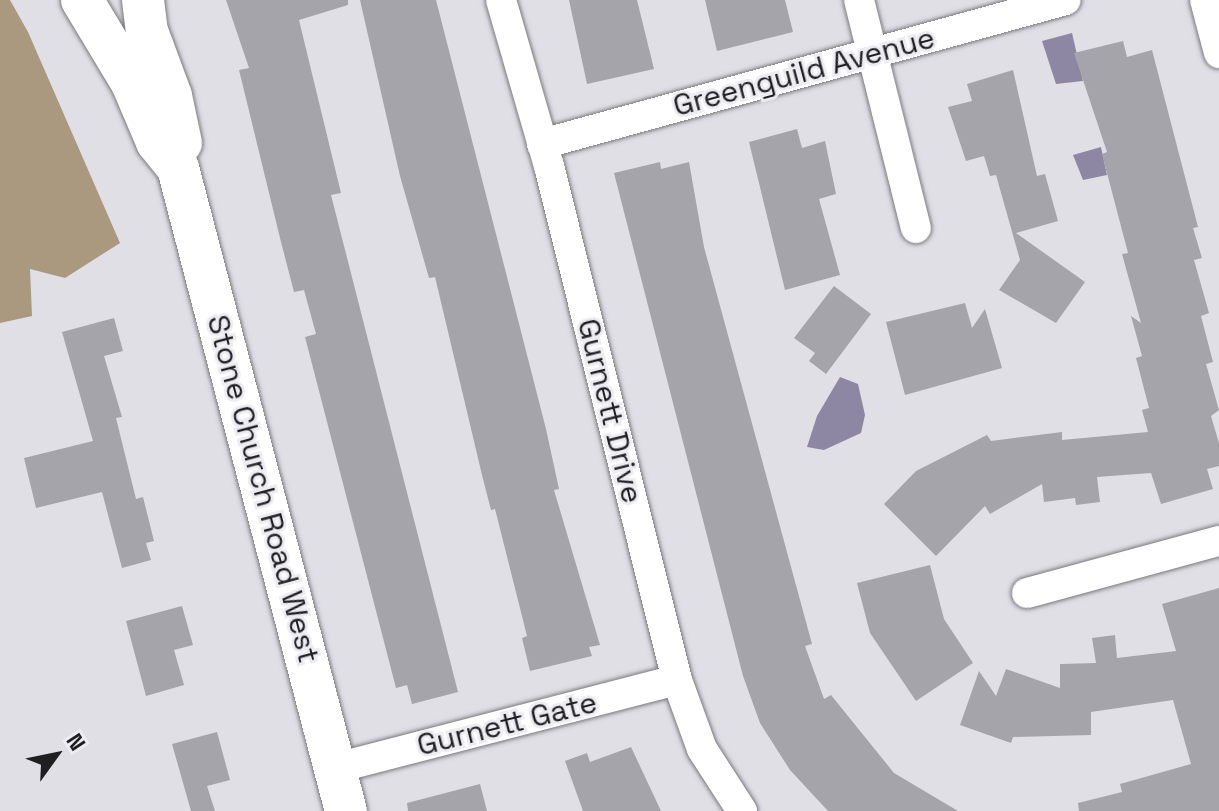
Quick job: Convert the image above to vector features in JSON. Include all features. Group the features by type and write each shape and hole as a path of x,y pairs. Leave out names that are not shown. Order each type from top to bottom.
{"main road":[{"path":"82,0 132,83 157,142 178,168"},
{"path":"143,0 147,31 182,135 178,168"},
{"name":"Stone Church Road West","path":"178,168 346,811"}],"street":[{"name":"Gurnett Drive","path":"501,0 542,144 677,680 702,749 742,811"},
{"path":"859,0 916,228"},
{"name":"Greenguild Avenue","path":"542,144 1066,0"},
{"path":"1205,0 1219,53"},
{"path":"1027,593 1219,541"},
{"name":"Gurnett Gate","path":"336,768 677,680"}],"shaded area":[{"path":"0,0 10,0 28,32 120,243 65,278 30,269 32,316 0,323"},
{"path":"1072,33 1083,81 1056,84 1042,41"},
{"path":"1101,147 1107,175 1083,180 1073,155"},
{"path":"840,377 858,384 865,415 861,433 824,450 807,447 817,416"}],"building":[{"path":"226,0 348,0 348,5 299,20 341,193 331,195 458,692 412,704 407,685 396,688 305,337 316,334 304,290 294,292 239,70 249,68"},
{"path":"360,0 436,0 546,429 559,489 554,490 600,645 589,647 592,656 530,671 522,638 527,636 495,509 491,510 435,277 429,278 400,176"},
{"path":"569,0 637,0 654,69 587,84"},
{"path":"705,0 785,0 793,32 717,51"},
{"path":"1123,41 1127,57 1152,50 1198,227 1193,228 1202,258 1194,260 1209,313 1201,316 1213,362 1206,364 1219,410 1211,416 1219,443 1219,466 1207,469 1213,489 1161,504 1151,473 1097,477 1100,502 1076,505 1075,498 1044,502 1042,484 990,514 985,506 936,556 884,504 916,471 987,435 991,441 1062,432 1062,440 1148,432 1142,410 1149,408 1136,358 1142,356 1131,316 1141,323 1122,254 1128,253 1102,154 1107,152 1074,53"},
{"path":"1013,70 1037,176 1045,174 1058,221 1016,233 1085,282 1056,323 999,290 1020,260 996,175 990,176 984,156 966,161 948,107 972,101 967,84"},
{"path":"797,129 802,148 825,141 836,194 819,199 840,275 785,290 749,142"},
{"path":"660,162 661,169 689,162 704,247 812,644 805,646 824,699 831,695 894,773 958,811 828,811 790,770 760,723 743,676 614,173"},
{"path":"834,286 871,314 826,374 809,361 815,353 794,338"},
{"path":"965,303 972,328 985,309 1002,368 905,395 886,322"},
{"path":"114,318 123,351 104,356 122,417 116,418 136,499 143,497 154,541 146,543 151,560 122,568 102,492 36,508 24,458 93,441 62,332"},
{"path":"930,565 944,619 973,663 916,701 870,633 857,583"},
{"path":"1219,588 1219,811 1079,811 1078,803 1122,792 1120,784 1191,764 1173,700 1091,712 1091,735 1013,737 1011,743 960,725 979,671 996,696 1006,669 1060,688 1060,664 1096,663 1092,638 1115,635 1117,658 1176,651 1162,604"},
{"path":"182,606 193,645 174,650 184,685 146,696 126,621"},
{"path":"217,732 230,780 207,786 215,811 191,811 172,744"},
{"path":"631,747 661,811 583,811 565,761 587,753 590,762"},
{"path":"480,784 487,811 408,811 407,803"}]}
